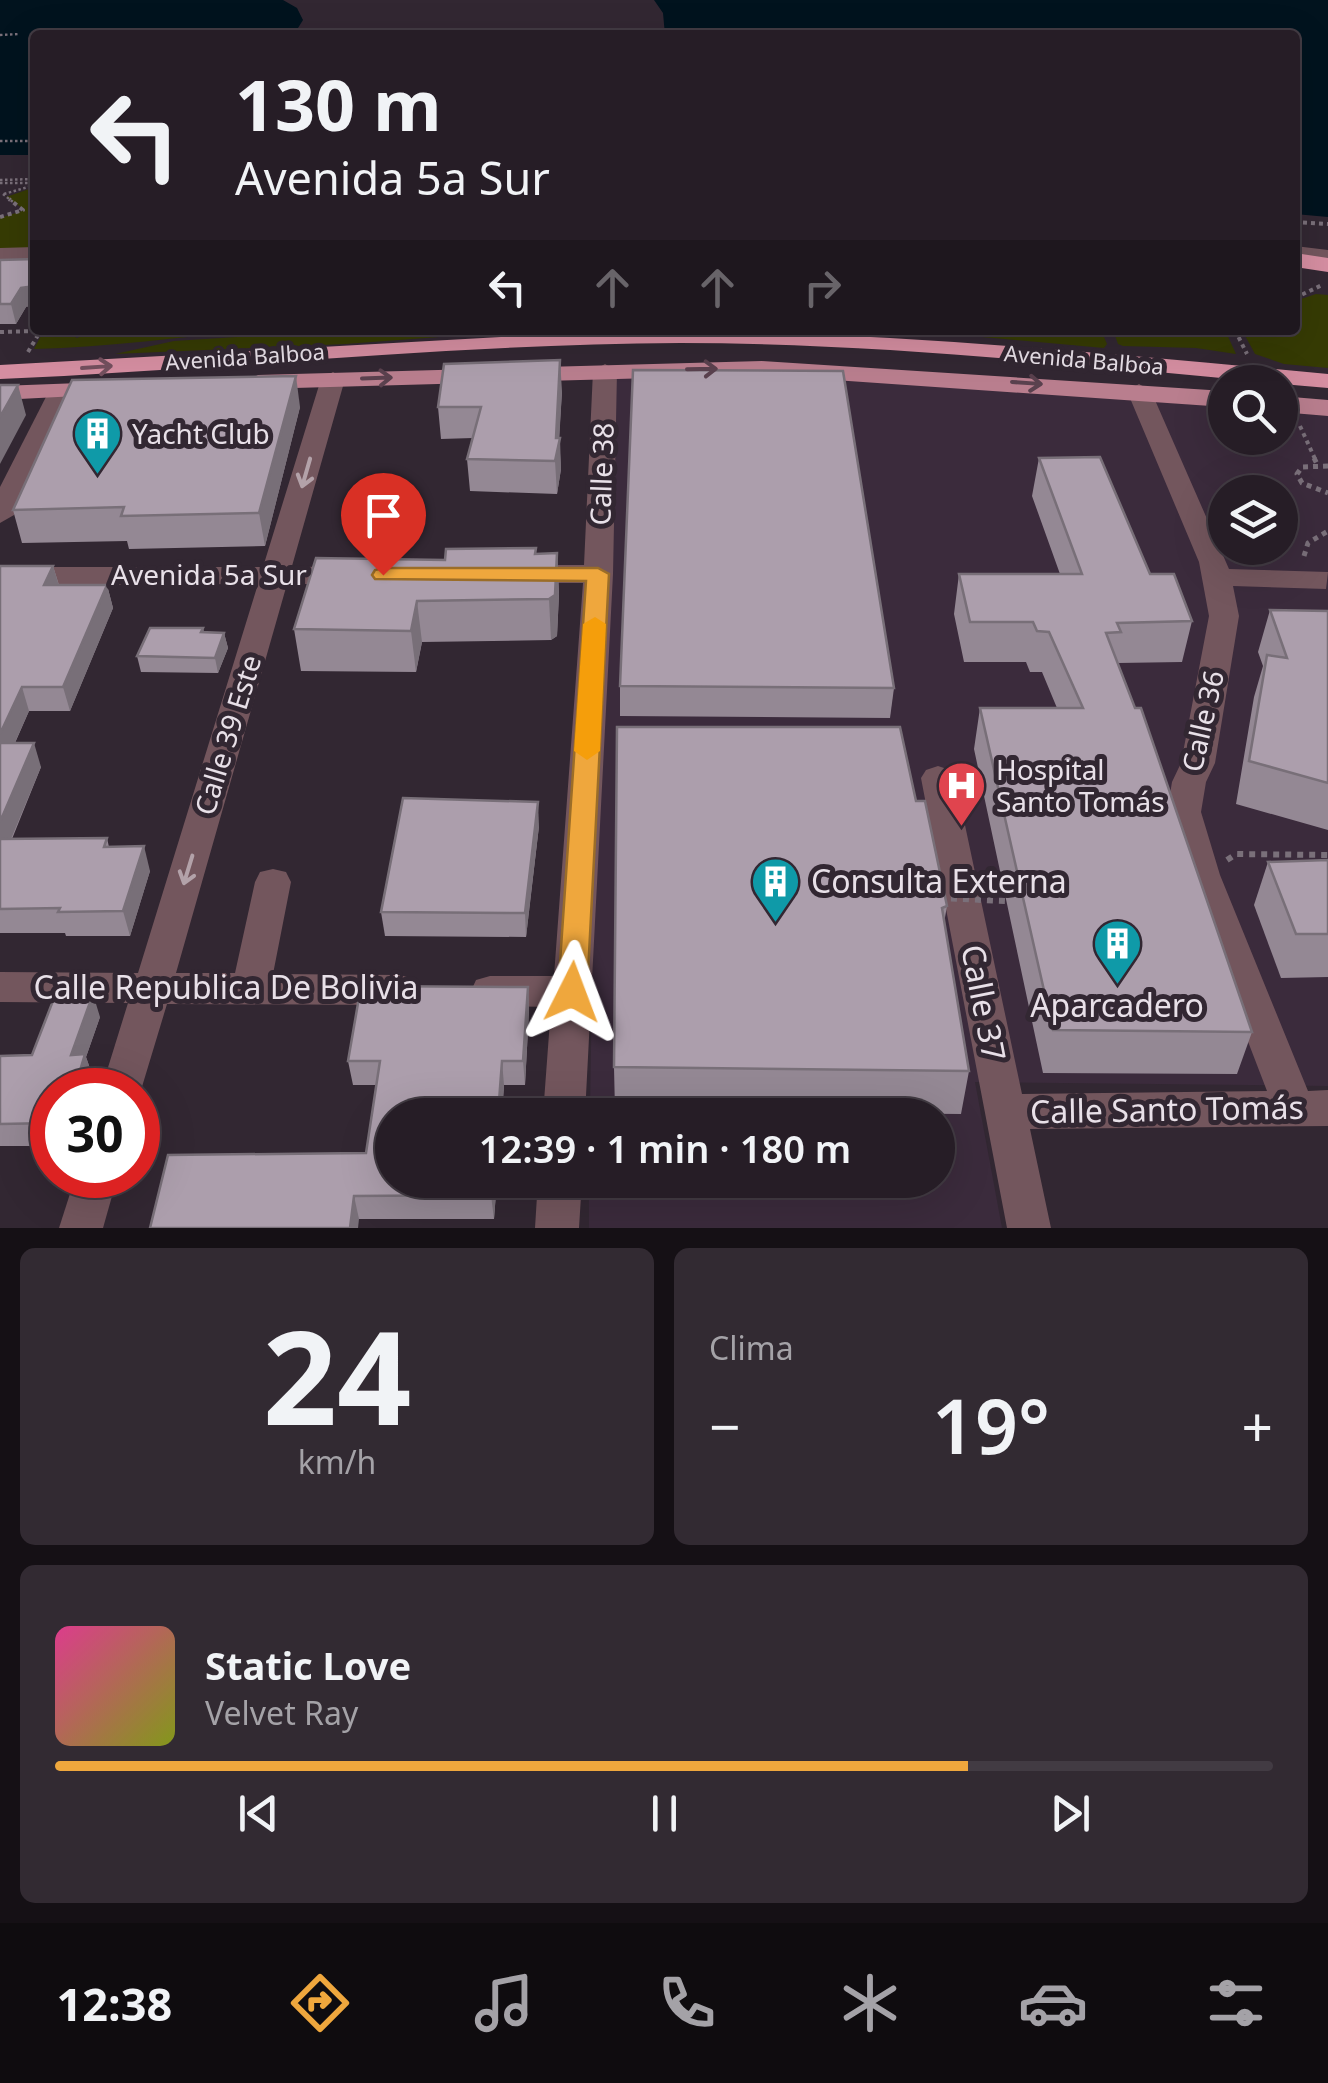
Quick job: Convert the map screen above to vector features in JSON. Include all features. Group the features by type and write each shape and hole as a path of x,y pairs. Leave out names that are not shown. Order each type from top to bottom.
{"highway":[{"path":"0,263 30,262"},
{"path":"1300,262 1325,275"},
{"path":"683,336 689,335"},
{"path":"884,335 928,346"},
{"name":"Avenida Balboa","path":"0,372 547,338 683,336 928,346 1328,382"}],"main road":[{"name":"Avenida Balboa","path":"0,393 333,379 832,370 1208,397"},
{"path":"1298,406 1328,408"}],"street":[{"path":"1300,253 1328,257"},
{"path":"0,255 30,254"},
{"name":"Calle 38","path":"565,1098 598,574 606,372"},
{"name":"Calle 39 Este","path":"129,1068 333,379"},
{"path":"0,516 61,391"},
{"name":"Calle 36","path":"1139,391 1213,562 1224,626 1198,763 1189,782 1184,812 1202,875 1311,1108"},
{"path":"484,574 598,574"},
{"path":"1215,577 1327,574"},
{"name":"Avenida 5a Sur","path":"0,576 389,575"},
{"name":"Calle 37","path":"938,778 1030,1228"},
{"path":"251,987 273,882"},
{"name":"Calle Republica De Bolivia","path":"0,987 572,992"},
{"name":"Calle Santo Tomás","path":"1005,1112 1311,1108"},
{"path":"81,1228 90,1198"},
{"path":"557,1228 559,1198"}],"path":[{"path":"0,42 3,34 20,34"},
{"path":"0,141 30,141"},
{"path":"0,181 30,182"},
{"path":"1,195 30,184"},
{"path":"0,217 23,210 1,195"},
{"path":"1300,223 1328,225"},
{"path":"1300,294 1325,275"},
{"path":"0,332 30,331"},
{"path":"26,354 38,335"},
{"path":"1237,335 1248,357"},
{"path":"1299,424 1317,464"},
{"path":"1328,466 1302,466 1296,474 1302,483 1328,493"},
{"path":"1202,875 1236,854 1328,855"},
{"path":"930,898 1006,901"}],"shaded area":[{"name":"Hospital Santo Tomás","path":"605,371 763,372 1208,406 1208,455 1298,455 1298,414 1328,416 1328,1086 975,1082 1002,1228 589,1228 589,1198 955,1198 955,1098 590,1098"}],"green space":[{"path":"30,189 30,252 0,252 0,218 25,210 6,197"},
{"path":"1328,295 1328,368 1284,364 1255,354 1245,335 1300,335 1300,299"},
{"path":"41,335 214,335 34,349"},
{"path":"267,335 465,335 115,354 174,341"},
{"path":"960,335 1103,335 1107,344 1104,348"},
{"path":"1115,335 1227,335 1236,354 1196,348 1118,344"}],"water":[{"path":"0,0 283,0 297,8 303,20 294,30 30,30 30,155 0,155"},
{"path":"654,0 1328,0 1328,217 1300,214 1300,30 665,30 663,13"}],"building":[{"path":"30,259 30,287 21,288 11,304 0,304 0,260"},
{"path":"560,360 556,438 560,438 555,461 467,459 481,407 438,407 444,364"},
{"path":"633,370 843,371 894,688 620,686"},
{"path":"296,376 259,513 121,516 124,507 13,510 72,380"},
{"path":"0,385 18,385 0,417"},
{"path":"1100,457 1150,574 1174,574 1192,621 1117,623 1121,632 1106,633 1135,708 1141,708 1252,1032 1053,1030 980,708 1083,708 1049,632 1037,631 1033,622 970,622 959,574 1082,574 1039,458"},
{"path":"536,548 535,554 557,553 555,595 549,599 417,601 411,631 294,629 316,558 445,560 446,549"},
{"path":"0,566 53,566 44,585 107,585 63,687 22,687 0,734"},
{"path":"1270,610 1328,611 1328,783 1249,761 1267,655 1287,658"},
{"path":"150,628 203,628 201,632 224,633 215,658 137,656"},
{"name":"Consulta Externa","path":"617,727 900,727 916,801 925,801 947,906 942,908 969,1071 614,1067"},
{"path":"0,743 34,743 0,822"},
{"path":"403,798 538,802 525,913 381,912"},
{"path":"107,838 104,847 144,846 123,911 0,909 0,839"},
{"path":"1328,860 1328,934 1296,934 1268,862"},
{"path":"361,986 528,987 523,1061 502,1061 499,1098 375,1098 375,1196 354,1196 350,1228 150,1228 168,1155 366,1153 380,1061 348,1061"},
{"path":"56,993 93,994 71,1055 85,1054 81,1068 30,1068 30,1123 0,1124 0,1056 32,1055"}],"slow traffic":[{"path":"587,751 595,624"}],"place":[{"name":"Yacht Club","path":"97,476"},
{"name":"Hospital Santo Tomás","path":"961,828"},
{"name":"Consulta Externa","path":"776,924"},
{"name":"Aparcadero","path":"1117,986"}],"route":[{"path":"383,575 598,574 572,992"}]}
